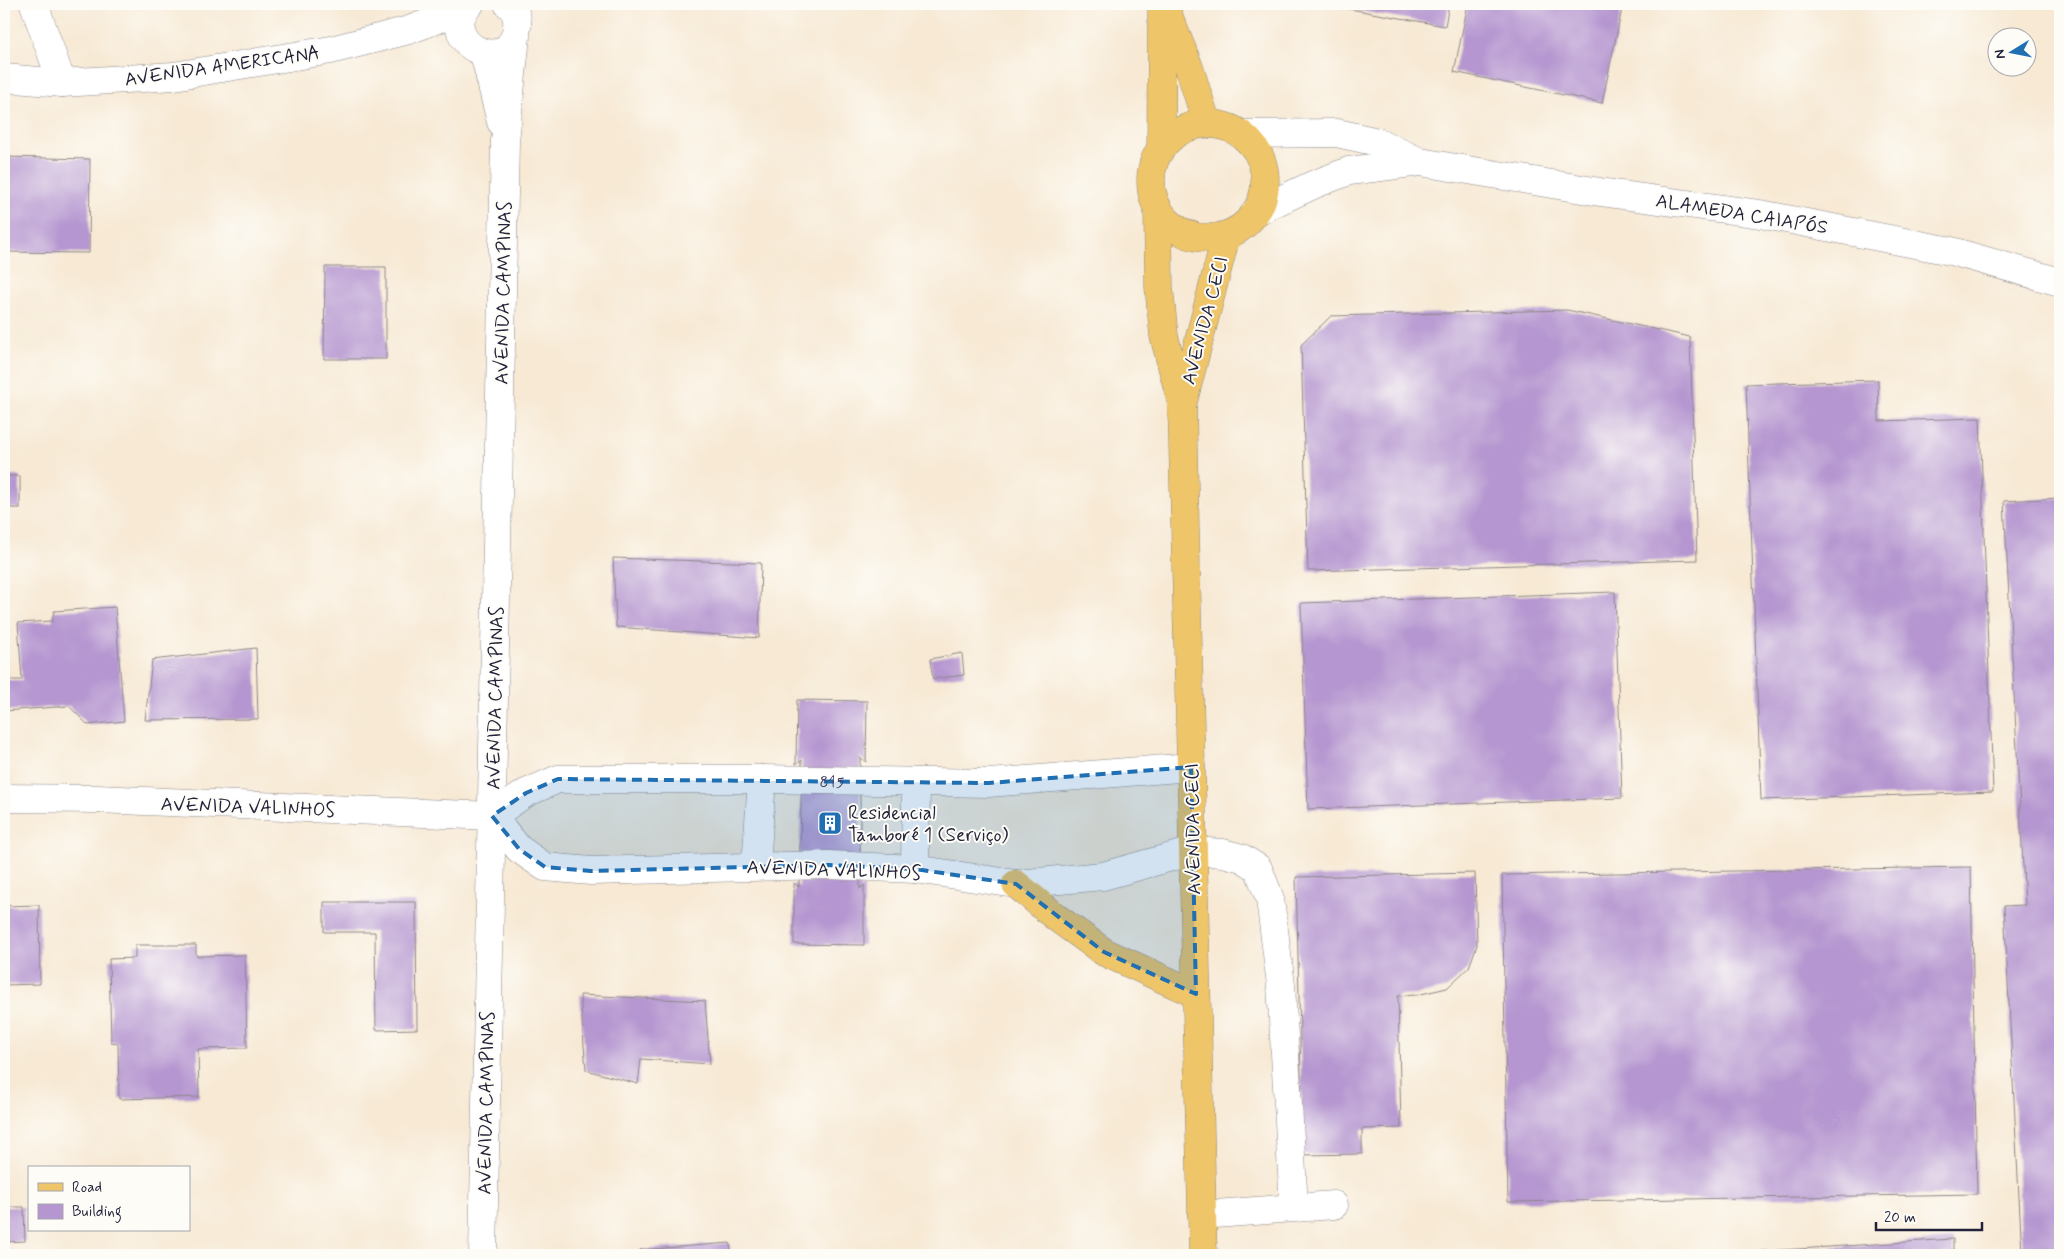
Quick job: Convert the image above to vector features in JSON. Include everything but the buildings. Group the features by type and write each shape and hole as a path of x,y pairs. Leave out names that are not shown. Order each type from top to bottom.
{"main road":[{"path":"1163,4 1189,67 1207,124"},
{"path":"1161,149 1163,4"},
{"path":"1207,124 1220,125 1240,134 1255,150 1264,170 1264,192 1256,212 1243,226 1226,236 1207,238 1188,235 1170,225 1158,210 1151,179 1154,163 1161,149 1173,136 1189,128 1207,124"},
{"name":"AVENIDA CECI","path":"1158,210 1159,287 1164,336 1182,404 1202,1255"},
{"name":"AVENIDA CECI","path":"1182,404 1226,236"},
{"path":"1016,884 1057,918 1104,952 1196,994"}],"street":[{"path":"34,4 62,83"},
{"name":"AVENIDA CAMPINAS","path":"483,1255 505,141 518,22 511,5"},
{"path":"467,7 460,23 463,37 471,47 484,54 497,53 508,47 516,36"},
{"name":"AVENIDA AMERICANA","path":"4,78 62,83 174,76 331,50 409,30 467,7"},
{"name":"AVENIDA AMERICANA","path":"409,30 463,37"},
{"name":"AVENIDA CAMPINAS","path":"484,54 505,141"},
{"name":"ALAMEDA CAIAPÓS","path":"1240,134 1337,133 1378,142 1420,162 1600,192 1760,214 1950,250 2060,282"},
{"name":"ALAMEDA CAIAPÓS","path":"1256,212 1315,184 1349,171 1420,162"},
{"path":"492,816 526,793 558,779 762,779 989,783 1191,767"},
{"path":"756,866 762,779"},
{"path":"916,782 916,870"},
{"name":"AVENIDA VALINHOS","path":"4,798 97,799 492,816 519,849 545,867 591,871 829,865 916,870 1016,884 1103,876 1193,851 1223,853 1242,858 1258,868 1270,900 1281,985 1294,1207"},
{"path":"1202,1215 1334,1205"}],"highlighted area":[{"path":"1191,767 1196,994 1104,952 1016,884 915,869 829,865 591,871 545,867 519,849 492,816 526,793 558,779 989,783"}],"place":[{"name":"Residencial Tamboré 1 (Serviço)","path":"830,823"}]}
